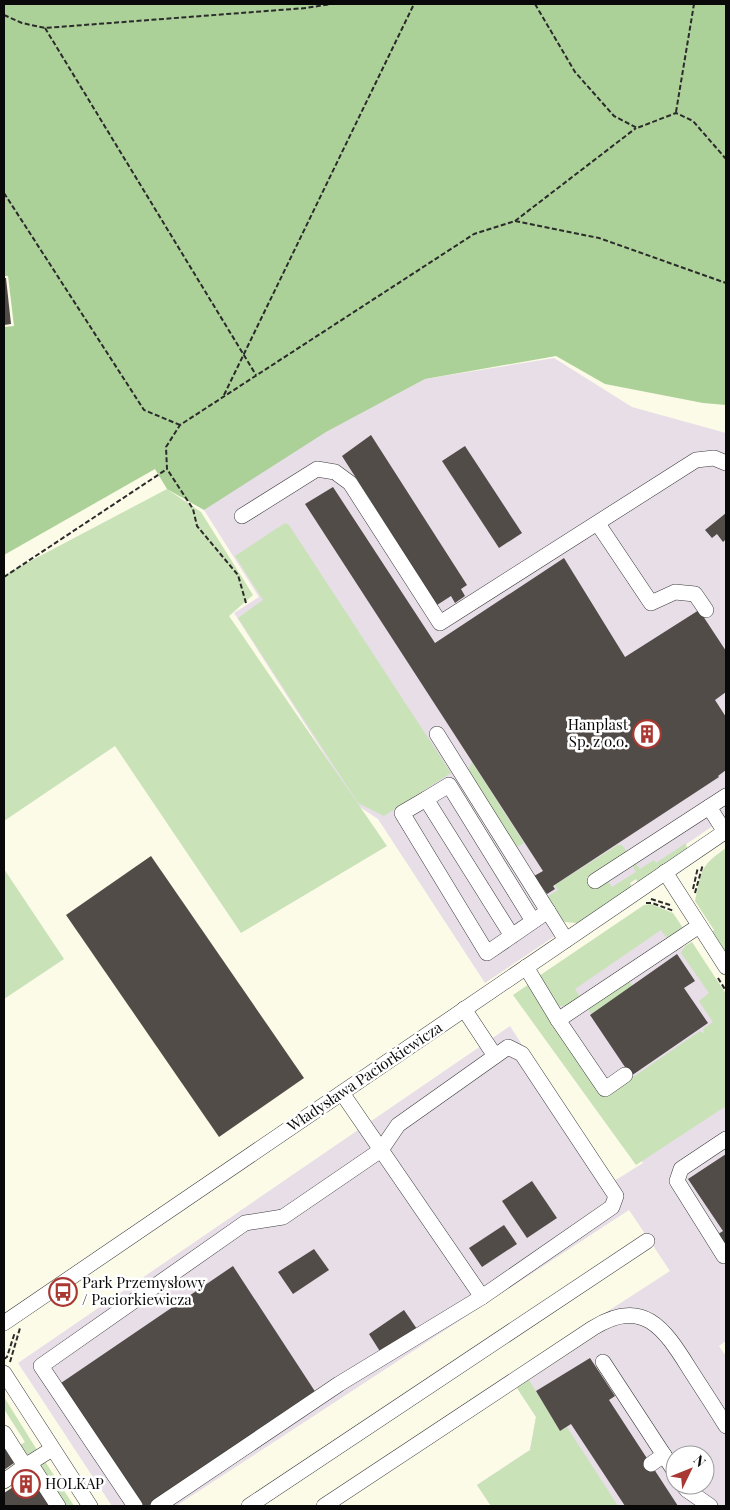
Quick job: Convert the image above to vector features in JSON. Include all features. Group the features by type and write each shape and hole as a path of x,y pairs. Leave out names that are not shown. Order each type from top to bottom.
{"street":[{"path":"242,516 317,469 335,472 350,482 440,623 696,460 714,458 726,463"},
{"path":"598,524 651,603 675,592 695,594 706,610"},
{"path":"437,734 566,940"},
{"path":"533,921 449,786 402,814 487,953 548,911"},
{"path":"595,881 726,796"},
{"path":"426,799 512,936"},
{"path":"709,807 726,831"},
{"name":"Władysława Paciorkiewicza","path":"4,1324 726,831"},
{"path":"665,872 688,898 700,926 726,966"},
{"path":"558,1020 700,926"},
{"path":"526,967 558,1020 605,1089 625,1075"},
{"path":"464,1009 495,1056"},
{"path":"135,1506 41,1366 245,1224 283,1218 382,1150 398,1125 508,1047 522,1054 616,1196 612,1207 482,1296 339,1384 158,1506"},
{"path":"342,1093 482,1296"},
{"path":"726,1139 681,1169 677,1181 724,1256 726,1254"},
{"path":"249,1506 647,1241"},
{"path":"324,1506 593,1328 620,1316 641,1317 654,1322 661,1328 676,1347 726,1426"},
{"path":"603,1362 664,1455 651,1464"},
{"path":"4,1374 90,1506"},
{"path":"4,1433 58,1506"},
{"path":"4,1480 52,1448"},
{"path":"694,1495 710,1506"}],"path":[{"path":"4,15 22,23 45,28 306,8 331,4"},
{"path":"222,397 414,4"},
{"path":"535,4 574,72 614,116 637,128"},
{"path":"676,112 694,4"},
{"path":"45,28 256,375"},
{"path":"246,604 238,575 197,526 194,509 167,469 166,447 180,425 474,234 515,221 637,128 676,112"},
{"path":"676,112 693,121 726,159"},
{"path":"4,193 144,410 180,425"},
{"path":"515,221 599,238 726,283"},
{"path":"4,577 167,469"},
{"path":"688,898 702,860"},
{"path":"688,898 700,869 705,862"}],"shaded area":[{"name":"Hanplast Sp. z o.o.","path":"554,358 632,407 726,433 726,817 572,922 558,915 555,936 485,983 378,819 357,805 234,613 259,597 204,510 252,471 425,379"},
{"path":"656,925 671,928 726,1012 726,1341 719,1346 726,1356 726,1506 491,1506 477,1485 530,1450 536,1417 517,1388 610,1327 602,1315 670,1271 629,1210 176,1506 112,1506 18,1363 510,1026 611,1183 643,1163 572,1057 532,1010"}],"green space":[{"path":"4,4 726,4 726,405 703,403 605,384 556,356 425,379 326,432 204,510 167,489 155,469 4,555 4,327 14,326 8,276 4,276"},
{"path":"167,489 201,512 253,595 229,616 387,846 241,933 115,746 4,821 4,575"},
{"path":"285,523 289,525 451,773 384,816 358,803 238,618 263,600 235,556"},
{"path":"472,762 524,843 515,848 472,779 469,769"},
{"path":"686,843 687,849 638,883 636,879 630,883 632,887 580,922 565,922 560,919 545,898 558,890 555,885 618,845 622,845 627,852 607,880 612,887 636,872 632,865 635,863 640,869 654,860 656,863"},
{"path":"726,848 726,955 711,932 714,930 695,901 703,870 711,860"},
{"path":"4,869 64,959 4,999"},
{"path":"651,904 673,913 683,928 667,938 661,930 575,989 580,997 566,1006 557,1006 539,976 644,905"},
{"path":"692,942 726,994 726,1106 636,1165 513,995 529,984 604,1097 700,1031 703,1033 703,1029 713,1022 699,1001 709,993 681,953 685,946"},
{"path":"629,981 633,986 591,1014 588,1009"},
{"path":"529,1380 560,1431 567,1427 618,1506 491,1506 477,1485 530,1450 536,1417 517,1388"},
{"path":"4,1397 37,1450 28,1460 17,1447 25,1442 4,1409"},
{"path":"44,1460 74,1506 64,1506 40,1466"}],"building":[{"path":"4,278 6,278 11,324 4,325"},
{"path":"371,435 467,585 461,589 465,596 455,603 451,596 437,605 342,456"},
{"path":"465,446 522,533 499,548 442,461"},
{"path":"333,487 435,643 564,558 625,657 699,610 726,651 726,692 715,700 726,717 726,770 719,777 553,886 555,889 547,894 534,876 543,871 305,504"},
{"path":"726,513 726,539 723,542 717,534 712,538 705,530"},
{"path":"151,856 304,1078 219,1137 66,915"},
{"path":"677,954 695,981 684,988 708,1023 631,1076 590,1015"},
{"path":"726,1154 726,1252 715,1236 723,1231 688,1179"},
{"path":"532,1181 557,1218 527,1238 502,1201"},
{"path":"504,1225 517,1244 482,1267 469,1248"},
{"path":"314,1249 329,1270 293,1294 278,1272"},
{"path":"233,1266 318,1396 268,1426 148,1506 144,1506 61,1383"},
{"path":"404,1310 417,1329 381,1353 369,1334"},
{"path":"590,1358 615,1396 609,1400 665,1486 665,1495 671,1495 678,1506 625,1506 571,1424 560,1431 536,1391"},
{"path":"4,1441 17,1461 4,1470"},
{"name":"HOLKAP","path":"30,1476 49,1506 4,1506 4,1493"}],"place":[{"name":"Hanplast Sp. z o.o.","path":"647,734"},
{"name":"Park Przemysłowy / Paciorkiewicza","path":"63,1292"},
{"name":"HOLKAP","path":"26,1484"}]}
